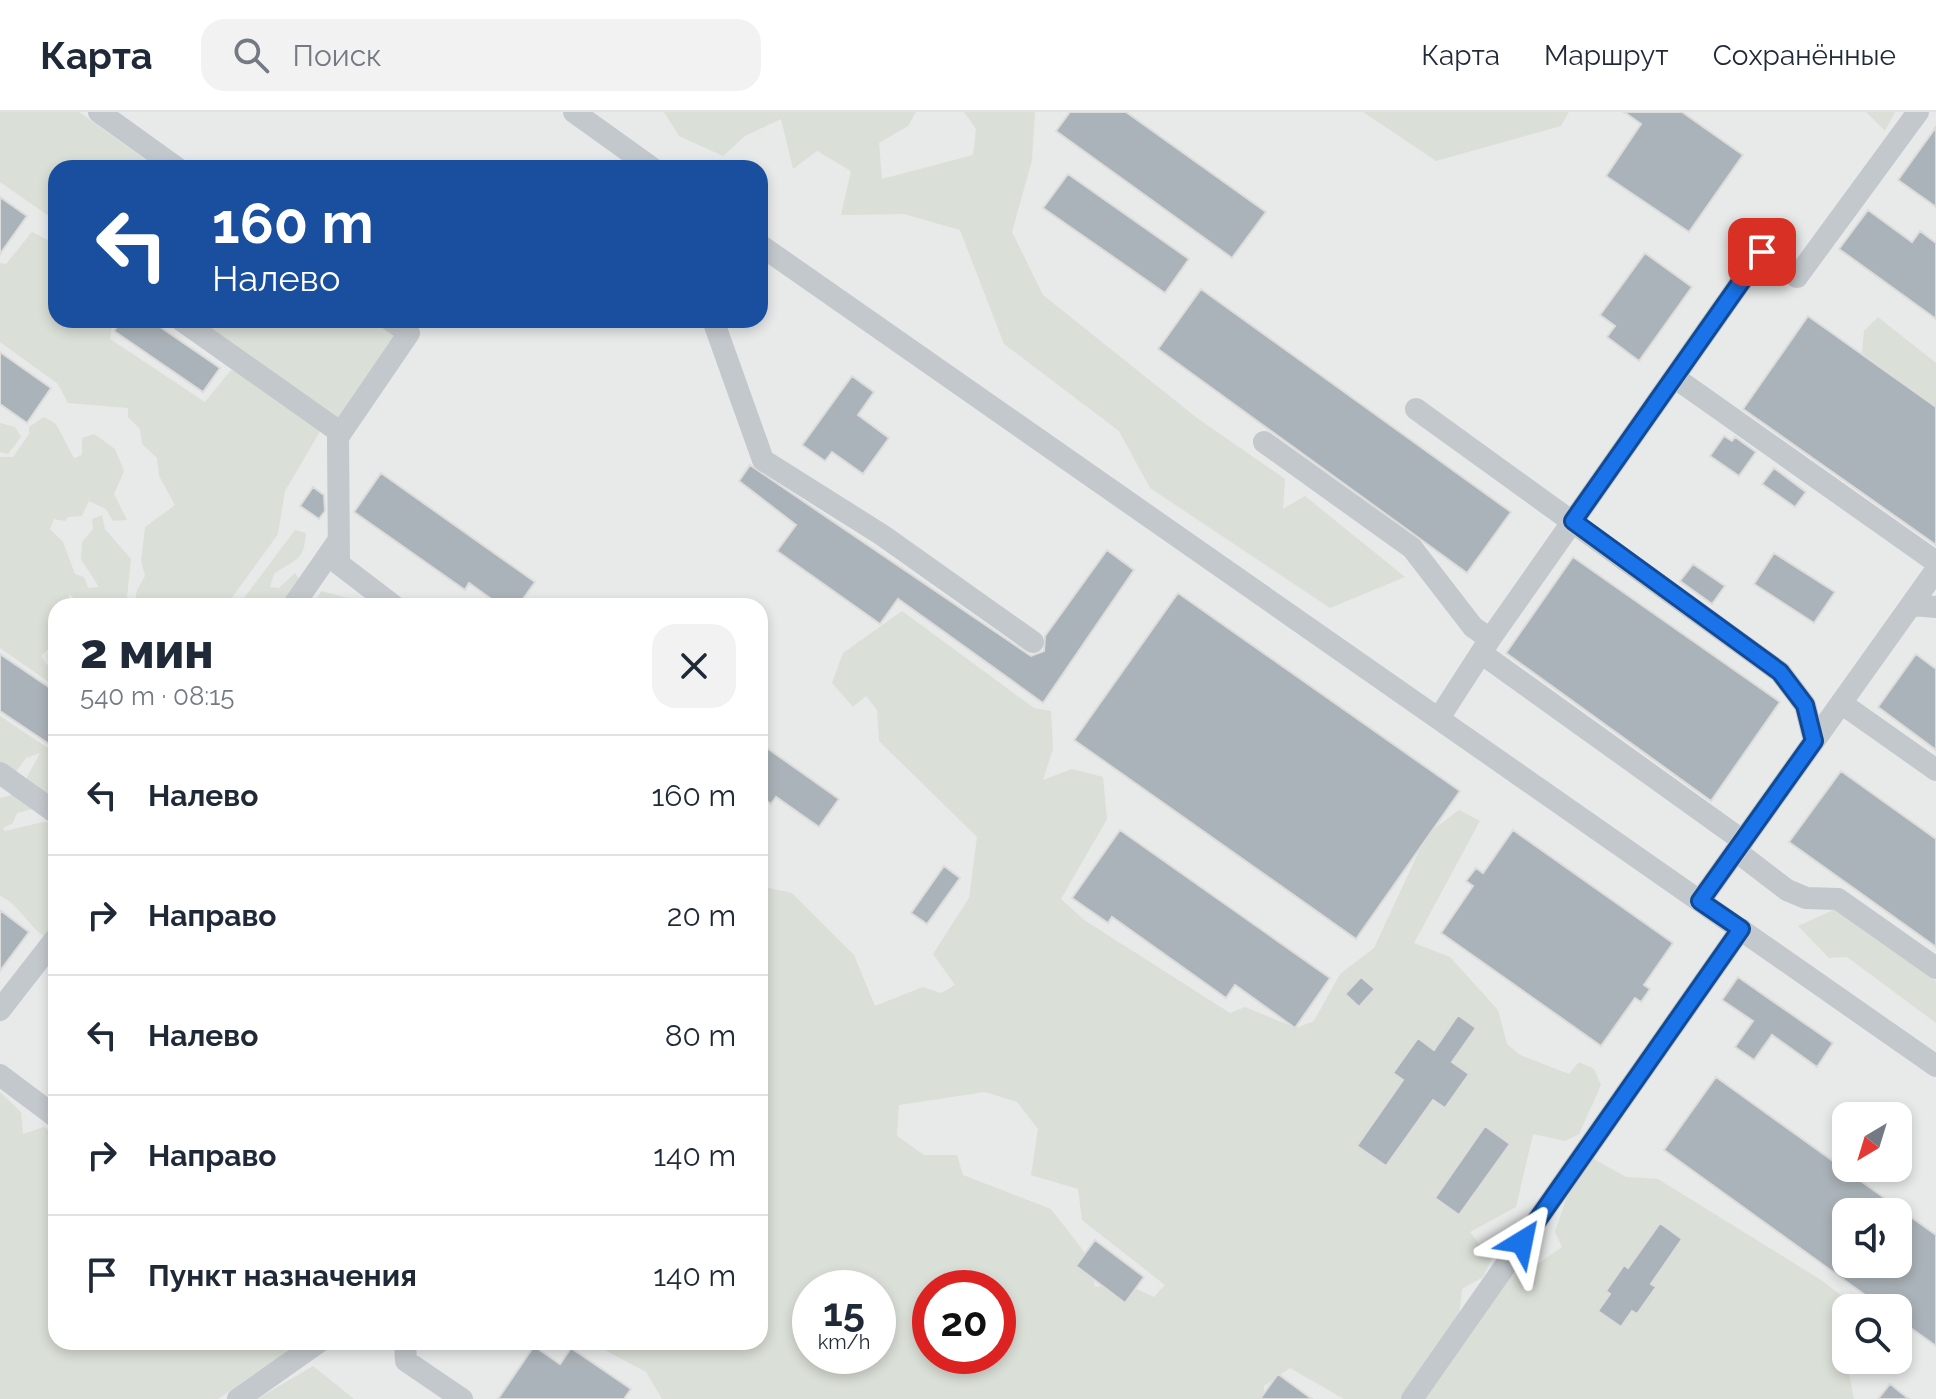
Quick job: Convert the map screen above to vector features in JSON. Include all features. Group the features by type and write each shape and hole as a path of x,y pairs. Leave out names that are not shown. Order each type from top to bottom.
{"lane":[{"path":"99,112 166,160"},
{"path":"574,112 641,160"},
{"path":"1439,718 1762,252 1797,277 1918,112"},
{"path":"768,251 1936,1066"},
{"path":"192,328 341,433"},
{"path":"384,598 339,564 338,437 409,333 402,328"},
{"path":"716,328 763,460 882,535 1033,642"},
{"path":"1674,377 1936,562"},
{"path":"1416,409 1780,672 1805,705 1814,741"},
{"path":"1264,442 1412,548 1486,646 1740,846 1787,890 1806,898 1838,899 1936,968"},
{"path":"298,598 339,539"},
{"path":"1700,901 1936,570"},
{"path":"1911,605 1936,607"},
{"path":"1841,703 1936,770"},
{"path":"0,773 48,807"},
{"path":"1412,1399 1741,929"},
{"path":"0,1010 48,948"},
{"path":"0,1075 48,1111"},
{"path":"238,1399 308,1350"},
{"path":"405,1350 406,1361 462,1399"}],"shaded area":[{"path":"0,112 1936,112 1936,1399 0,1399"},
{"path":"0,112 79,112 146,160 48,160 48,215 0,182"},
{"path":"664,112 916,112 908,126 879,143 882,179 973,155 976,129 964,112 1035,112 1032,160 1012,232 1043,295 1197,418 1285,479 1283,509 1305,496 1405,577 1330,608 1150,488 1119,431 1004,344 960,230 904,214 841,215 851,171 817,151 793,169 781,119 745,136 723,156 679,136"},
{"path":"1363,112 1569,112 1561,126 1436,161"},
{"path":"1866,112 1895,112 1885,131"},
{"path":"32,232 48,240 48,328 112,328 110,339 205,402 231,370 245,373 322,428 285,491 278,534 232,598 136,598 145,576 141,561 145,527 175,505 159,476 157,458 142,444 140,429 128,417 128,408 68,403 58,384 0,342 0,263 6,264"},
{"path":"1878,317 1936,363 1936,406 1862,353 1864,331"},
{"path":"206,328 389,328 396,333 337,419"},
{"path":"44,417 56,424 74,458 82,455 82,438 94,434 115,449 124,471 114,494 127,520 113,521 106,509 89,501 82,516 68,517 65,521 54,519 50,529 63,542 75,574 84,577 88,588 99,587 81,559 82,542 93,529 92,519 102,515 105,529 131,559 127,598 74,598 69,594 69,598 48,598 48,649 41,656 48,664 48,681 0,648 0,457 13,457 29,434 29,427"},
{"path":"0,423 15,427 21,437 8,454 0,452"},
{"path":"295,530 306,533 300,555 274,574 270,587 279,588 295,573 302,583 289,598 244,598"},
{"path":"321,591 348,598 317,598"},
{"path":"902,611 1034,708 1051,711 1053,749 1043,780 1072,769 1103,777 1107,819 1061,899 1084,920 1230,1013 1245,1007 1296,1028 1314,1021 1340,974 1374,948 1427,834 1459,810 1480,821 1414,943 1450,957 1498,1010 1507,1044 1520,1055 1569,1074 1579,1062 1594,1069 1601,1085 1579,1134 1565,1141 1533,1134 1516,1207 1470,1232 1491,1260 1483,1277 1462,1289 1458,1325 1401,1399 1344,1399 1290,1368 1264,1386 1264,1399 662,1399 646,1372 605,1350 768,1350 768,888 792,893 854,955 875,1006 923,987 941,993 955,985 933,954 969,898 977,837 879,741 877,710 866,696 853,707 832,683 843,653","holes":["985,1092 1017,1102 1038,1129 1031,1175 1078,1189 1082,1220 1165,1285 1154,1297 1126,1284 1095,1287 1089,1258 1051,1209 963,1175 957,1155 924,1155 897,1136 899,1105"]},
{"path":"0,716 48,748 48,797 25,781 40,753 26,758 16,772 0,764"},
{"path":"15,788 40,807 17,813 13,823 3,828 5,831 48,822 48,938 0,896 0,798 12,795"},
{"path":"1838,908 1936,981 1936,1023 1847,957 1829,958 1798,926"},
{"path":"0,1092 21,1112 23,1134 44,1127 48,1129 48,1350 288,1350 218,1399 0,1399"},
{"path":"1592,1158 1626,1177 1658,1179 1840,1294 1832,1294 1832,1374 1849,1374 1854,1399 1411,1399 1515,1259 1539,1263 1562,1247 1555,1232 1571,1184"},
{"path":"313,1366 354,1399 257,1399"}],"building":[{"path":"1070,112 1126,112 1266,212 1232,258 1056,131"},
{"path":"1624,112 1682,112 1743,155 1689,232 1606,176 1641,124"},
{"path":"1936,127 1936,207 1898,180"},
{"path":"1068,174 1189,259 1165,293 1043,208"},
{"path":"0,197 27,216 0,254"},
{"path":"1868,210 1912,242 1920,231 1936,243 1936,319 1839,249"},
{"path":"1645,253 1692,287 1639,361 1607,337 1615,326 1600,315"},
{"path":"1201,289 1511,512 1467,573 1158,349"},
{"path":"1808,316 1936,407 1936,545 1743,409"},
{"path":"116,328 162,328 220,368 203,392 114,331"},
{"path":"0,352 51,388 27,423 0,404"},
{"path":"852,376 874,392 858,415 889,438 863,474 832,452 825,461 802,445"},
{"path":"1724,436 1732,441 1735,437 1756,452 1739,476 1710,456"},
{"path":"750,465 1031,656 1044,651 1045,636 1107,550 1134,570 1043,703 898,599 880,624 777,551 796,525 739,481"},
{"path":"1774,468 1806,492 1795,507 1762,484"},
{"path":"381,473 535,582 524,598 490,598 469,583 465,590 354,512"},
{"path":"313,487 324,495 325,511 319,519 300,506"},
{"path":"1774,553 1835,592 1814,623 1754,584"},
{"path":"1573,557 1780,702 1711,801 1506,653"},
{"path":"1693,564 1725,586 1712,604 1680,581"},
{"path":"1178,593 1460,791 1356,939 1074,740"},
{"path":"0,654 48,687 48,743 0,711"},
{"path":"1916,654 1936,669 1936,750 1878,707"},
{"path":"768,749 839,799 819,827 776,797 771,804 768,802"},
{"path":"1841,771 1936,839 1936,947 1789,842"},
{"path":"1120,830 1330,978 1295,1028 1235,985 1226,998 1112,917 1108,923 1072,898"},
{"path":"1513,830 1673,943 1644,985 1650,989 1641,1002 1635,998 1601,1046 1441,933 1473,886 1466,881 1476,868 1483,873"},
{"path":"944,866 960,878 927,924 911,913"},
{"path":"0,910 29,932 0,971"},
{"path":"1361,977 1375,989 1359,1007 1345,994"},
{"path":"1738,977 1833,1043 1817,1067 1772,1035 1754,1060 1735,1047 1753,1021 1722,1000"},
{"path":"1458,1015 1476,1028 1452,1062 1469,1074 1445,1108 1433,1100 1386,1166 1357,1146 1403,1080 1393,1073 1418,1038 1434,1050"},
{"path":"1716,1077 1832,1160 1832,1182 1862,1182 1884,1198 1832,1198 1832,1271 1664,1150"},
{"path":"1485,1126 1510,1144 1459,1215 1435,1198"},
{"path":"1912,1218 1936,1235 1936,1346 1912,1329 1912,1294 1864,1294 1841,1278 1912,1278"},
{"path":"1660,1223 1682,1239 1651,1284 1656,1287 1637,1314 1632,1311 1621,1327 1598,1311 1610,1294 1606,1291 1624,1265 1628,1268"},
{"path":"1095,1240 1144,1277 1125,1303 1076,1266"},
{"path":"531,1350 540,1350 560,1364 570,1350 574,1350 631,1389 624,1399 498,1399"},
{"path":"1278,1374 1312,1399 1260,1399"},
{"path":"1890,1384 1909,1399 1878,1399"}],"route":[{"path":"1522,1242 1741,929 1700,901 1814,741 1805,705 1780,672 1573,521 1762,252"}]}
